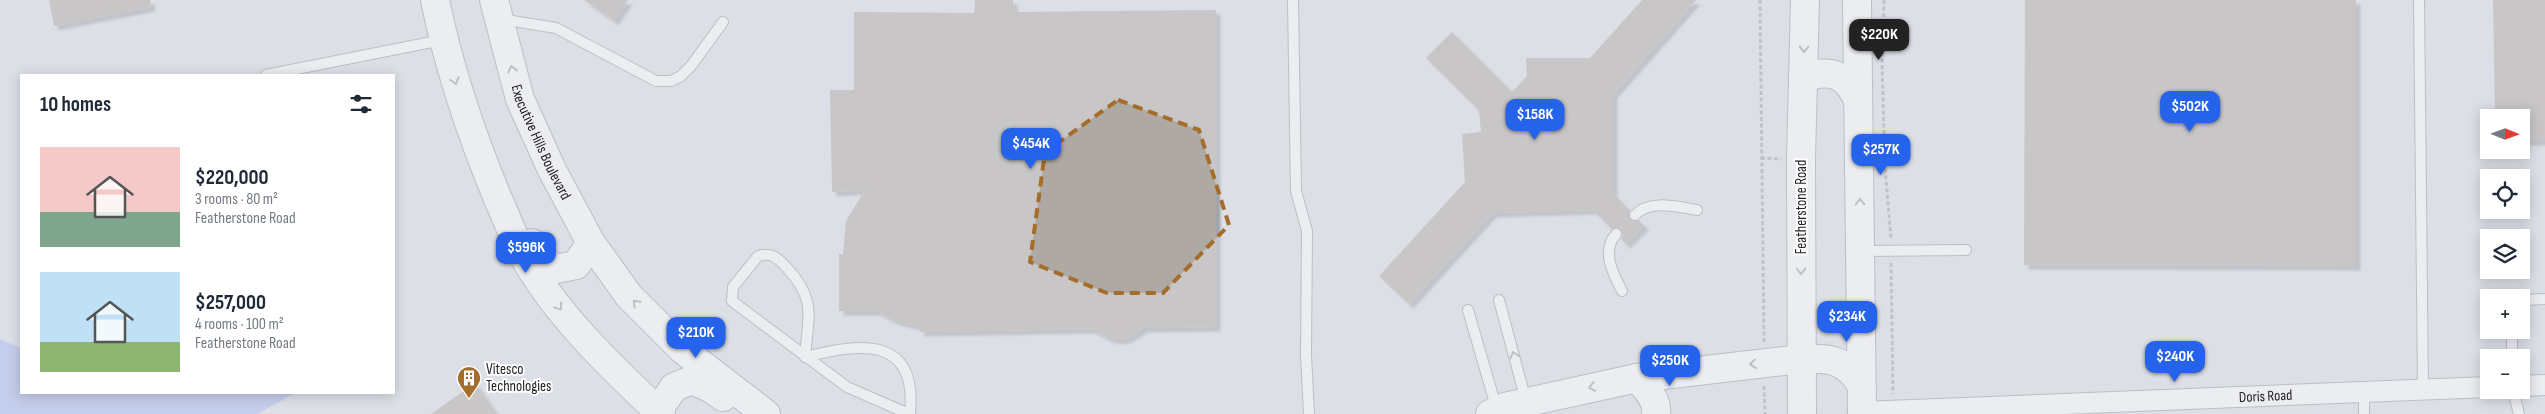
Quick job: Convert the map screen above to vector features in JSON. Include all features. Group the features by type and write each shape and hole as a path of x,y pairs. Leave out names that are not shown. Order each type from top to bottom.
{"street":[{"path":"435,0 444,40 466,117 489,177 521,251 564,315 620,375 660,413 674,387 692,380 710,388 746,414"},
{"name":"Featherstone Road","path":"1802,414 1805,0"},
{"path":"1857,0 1862,404"},
{"name":"Executive Hills Boulevard","path":"497,9 520,100 552,170 591,243 629,296 683,350 766,414"},
{"path":"1803,78 1820,74 1840,76 1853,89 1858,102"},
{"path":"489,177 520,220 539,257 556,269 576,265 591,243"},
{"path":"1494,412 1526,402 1637,378 1801,359 1829,359 1838,362 1856,375 1862,404"},
{"path":"1637,378 1648,390 1657,408 1656,414"},
{"path":"2530,386 2545,385"},
{"name":"Doris Road","path":"1862,404 2043,410 2480,387"}],"lane":[{"path":"1293,0 1296,191 1306,231 1308,414"},
{"path":"2420,0 2422,390"},
{"path":"497,9 556,28 656,81 671,81 681,76 692,66 723,22"},
{"path":"271,74 444,40"},
{"path":"1634,215 1640,210 1656,205 1697,210"},
{"path":"1616,234 1612,239 1608,258 1622,291"},
{"path":"1860,251 1966,250"},
{"path":"805,357 808,297 800,282 777,257 770,255 758,256 733,287 732,301 805,357 847,387 910,414 912,392 907,373 900,363 884,351 871,347 858,347 805,357"},
{"path":"2530,300 2545,299"},
{"path":"1499,300 1526,402"},
{"path":"1468,310 1494,412"},
{"path":"2364,392 2364,414"},
{"path":"2516,399 2519,414"}],"path":[{"path":"1760,0 1764,348"},
{"path":"1884,0 1882,62 1885,167 1891,231"},
{"path":"1761,158 1789,159"},
{"path":"1891,268 1893,387"},
{"path":"1882,319 1892,319"},
{"path":"1764,382 1765,414"}],"highlighted area":[{"path":"1118,100 1199,130 1229,225 1163,293 1107,293 1030,262 1045,152"}],"shaded area":[{"path":"0,339 20,348 20,394 293,394 257,414 0,414"}],"building":[{"path":"49,0 150,0 151,7 54,26"},
{"path":"584,0 628,0 614,21"},
{"path":"975,0 1013,0 1014,12 1216,10 1216,327 1143,328 1128,338 1118,340 1108,338 1091,329 920,332 920,327 893,320 876,311 839,311 839,254 843,254 846,221 865,190 832,192 830,90 854,90 854,12 974,13"},
{"path":"1642,0 1696,0 1613,94 1613,193 1630,211 1630,220 1639,220 1644,226 1626,244 1621,239 1623,234 1620,229 1612,229 1593,210 1492,213 1409,304 1379,276 1465,182 1462,134 1481,132 1479,110 1426,58 1452,32 1512,92 1527,76 1526,58 1590,58"},
{"path":"2025,0 2356,0 2356,266 2024,265"},
{"path":"2493,0 2545,0 2545,141 2530,141 2530,109 2495,109"},
{"name":"Vitesco Technologies","path":"475,383 497,414 431,414"}],"place":[{"name":"Vitesco Technologies","path":"469,399"}]}
